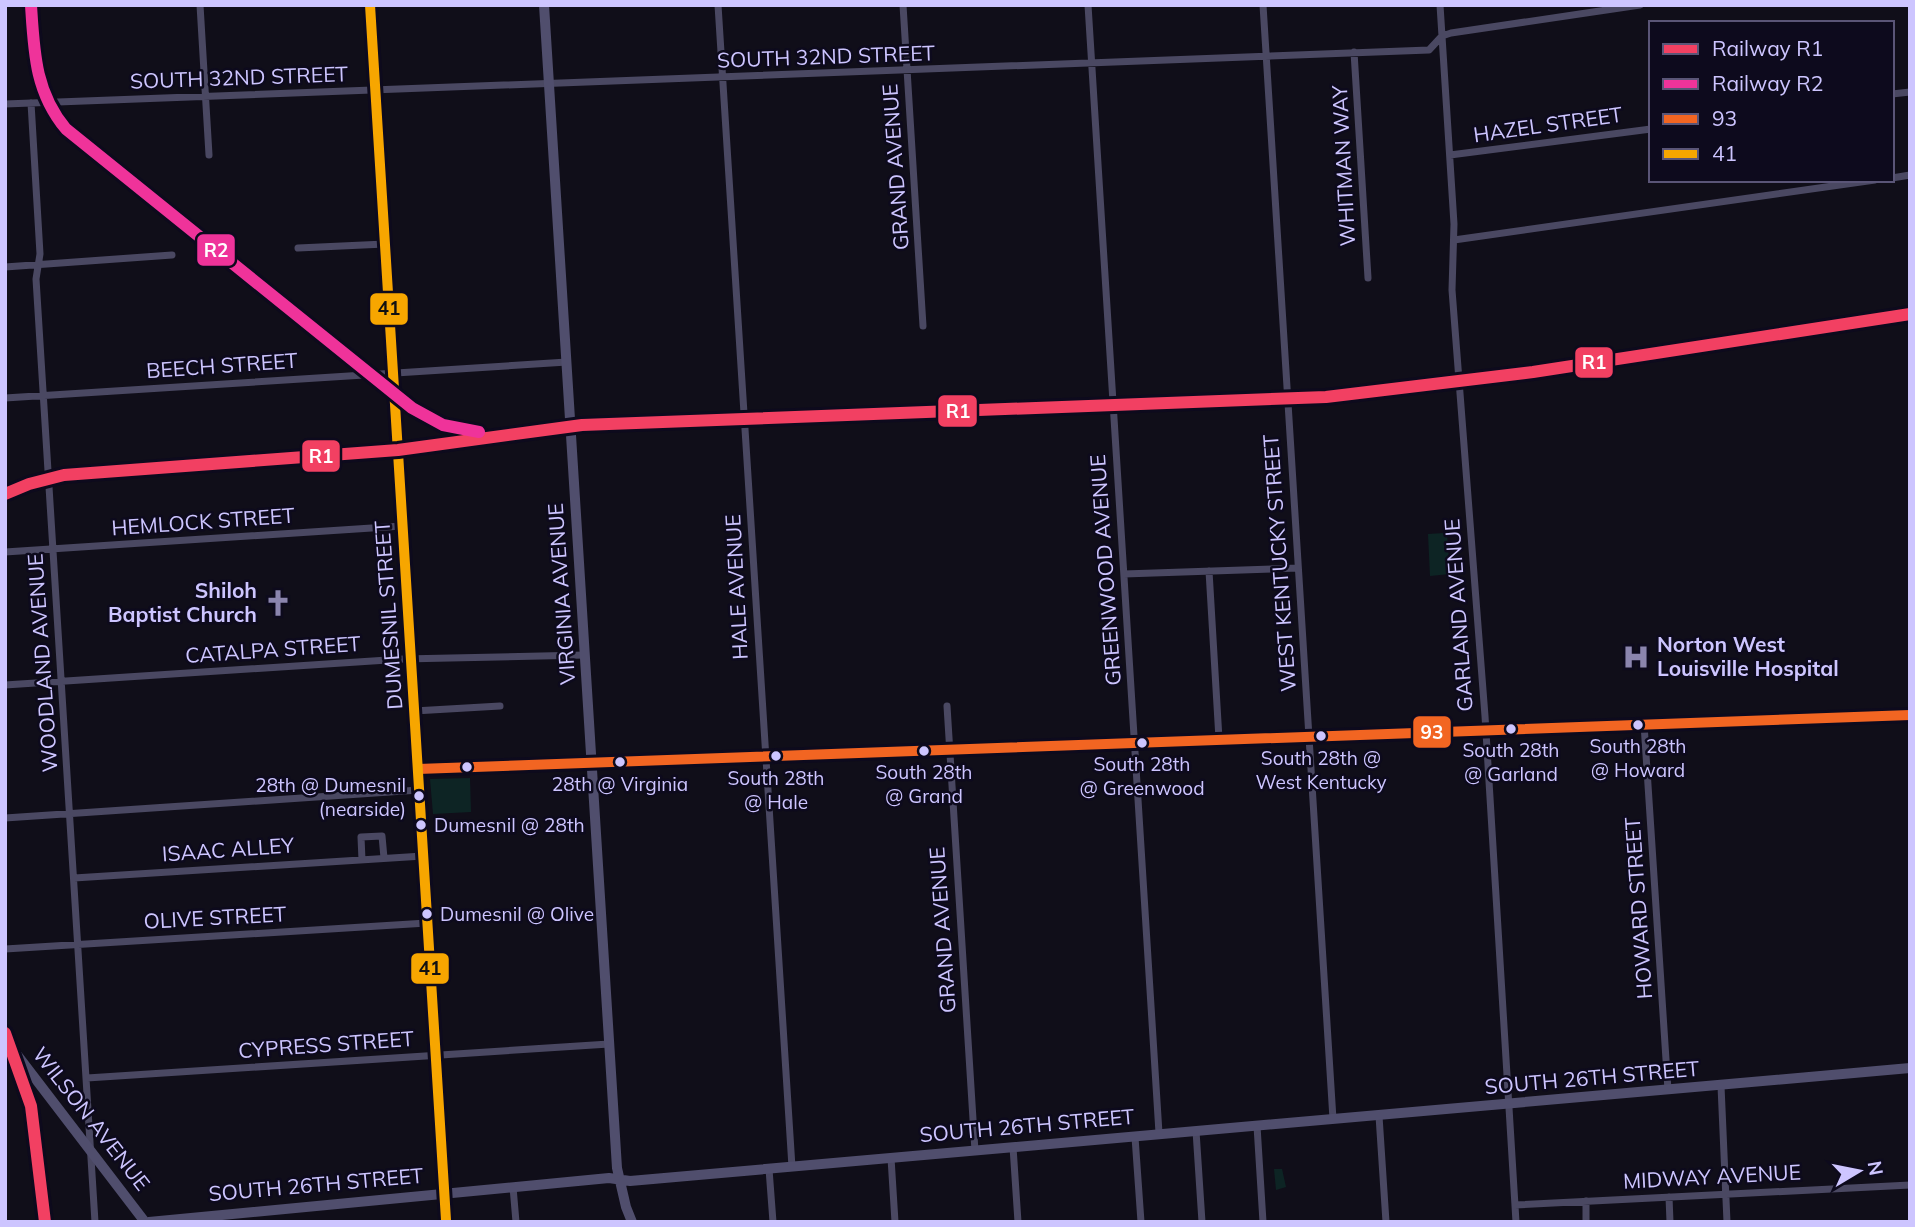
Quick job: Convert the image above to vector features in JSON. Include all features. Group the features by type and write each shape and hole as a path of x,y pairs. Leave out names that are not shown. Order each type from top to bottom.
{"main road":[{"name":"DUMESNIL STREET","path":"370,5 446,1222"},
{"name":"VIRGINIA AVENUE","path":"544,5 609,1044 620,1180 625,1207 632,1222"},
{"name":"WILSON AVENUE","path":"5,1039 147,1222"},
{"name":"SOUTH 26TH STREET","path":"147,1222 609,1178 620,1180 769,1169 1910,1068"}],"street":[{"path":"200,5 209,155"},
{"name":"HALE AVENUE","path":"718,5 792,1167"},
{"name":"GRAND AVENUE","path":"903,5 923,326"},
{"name":"GREENWOOD AVENUE","path":"1088,5 1159,1133"},
{"name":"WEST KENTUCKY STREET","path":"1263,5 1333,1119"},
{"name":"GARLAND AVENUE","path":"1440,5 1454,240 1452,290 1486,730 1517,1222"},
{"name":"SOUTH 32ND STREET","path":"5,104 1092,65 1429,50 1442,36 1640,5"},
{"name":"WHITMAN WAY","path":"1354,52 1368,278"},
{"name":"WOODLAND AVENUE","path":"32,103 44,395 92,1153 94,1222"},
{"name":"HAZEL STREET","path":"1450,155 1649,129"},
{"path":"1454,240 1861,182"},
{"path":"298,248 385,244"},
{"path":"5,267 172,255"},
{"name":"BEECH STREET","path":"5,398 567,362"},
{"name":"HEMLOCK STREET","path":"5,552 402,526"},
{"path":"1124,574 1297,568"},
{"path":"1209,571 1219,739"},
{"name":"CATALPA STREET","path":"5,685 411,660 585,655"},
{"path":"414,711 499,706"},
{"name":"GRAND AVENUE","path":"947,706 975,1151"},
{"path":"418,769 1910,715"},
{"name":"HOWARD STREET","path":"1644,724 1668,1090"},
{"path":"5,818 419,790"},
{"path":"362,860 361,837 382,836 384,858"},
{"name":"ISAAC ALLEY","path":"74,878 423,856"},
{"name":"OLIVE STREET","path":"5,949 427,923"},
{"name":"CYPRESS STREET","path":"87,1078 609,1044"},
{"path":"1721,1086 1727,1222"},
{"path":"1379,1115 1386,1222"},
{"path":"1257,1126 1263,1222"},
{"path":"1196,1131 1202,1222"},
{"path":"1135,1137 1141,1222"},
{"path":"1013,1147 1018,1222"},
{"path":"891,1158 895,1222"},
{"path":"769,1169 773,1222"},
{"name":"MIDWAY AVENUE","path":"1516,1205 1910,1185"},
{"path":"513,1187 516,1222"},
{"path":"1669,1197 1670,1222"},
{"path":"1586,1201 1586,1222"}],"green space":[{"path":"1428,534 1447,534 1450,574 1430,576"},
{"path":"470,778 471,812 433,814 430,779"},
{"path":"1274,1169 1282,1169 1286,1187 1276,1190"}],"rail line":[{"name":"R2","path":"31,5 35,55 42,86 66,129 412,408 443,425 479,432"},
{"name":"R1","path":"5,494 29,484 64,475 398,450 582,425 1326,397 1533,372 1910,314"},
{"name":"R1","path":"5,1033 31,1106 45,1222"}],"transit line":[{"name":"41","path":"370,5 446,1220"},
{"name":"93","path":"418,769 1910,715"}],"place":[{"name":"Shiloh Baptist Church","path":"278,603"},
{"name":"Norton West Louisville Hospital","path":"1636,657"},
{"name":"South 28th @ Howard","path":"1638,725"},
{"name":"South 28th @ Garland","path":"1511,729"},
{"name":"South 28th @ West Kentucky","path":"1321,736"},
{"name":"South 28th @ Greenwood","path":"1142,743"},
{"name":"South 28th @ Grand","path":"924,751"},
{"name":"South 28th @ Hale","path":"776,756"},
{"name":"28th @ Virginia","path":"620,762"},
{"name":"28th @ Dumesnil (nearside)","path":"419,796"},
{"name":"Dumesnil @ 28th","path":"421,825"},
{"name":"Dumesnil @ Olive","path":"427,914"}]}
